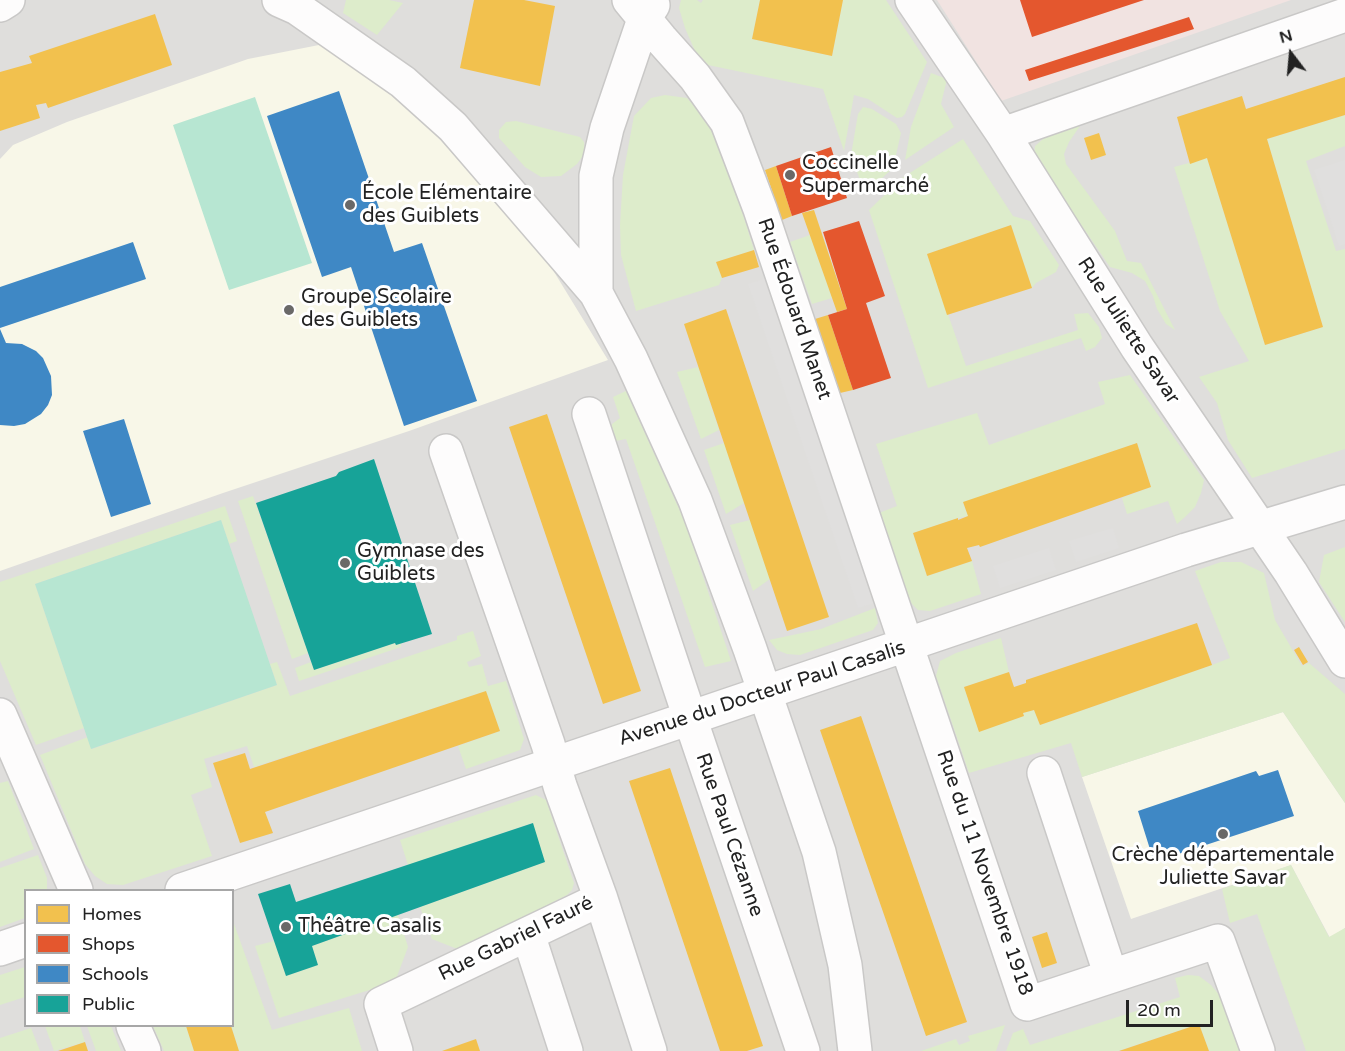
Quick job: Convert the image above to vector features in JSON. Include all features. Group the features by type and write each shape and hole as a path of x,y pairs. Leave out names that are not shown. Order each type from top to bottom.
{"street":[{"path":"0,5 8,0"},
{"path":"279,0 297,8 403,82 453,127 596,293 630,359 695,500 765,693 819,852 845,965 855,1051"},
{"name":"Rue Juliette Savar","path":"912,0 1003,134 1137,347 1292,573 1345,661"},
{"path":"596,293 596,176 607,128 643,6"},
{"name":"Rue Édouard Manet","path":"643,6 727,122 760,209 908,645"},
{"path":"1003,134 1345,15"},
{"name":"Rue Paul Cézanne","path":"590,414 803,1051"},
{"name":"Rue Gabriel Fauré","path":"396,1051 381,1004 601,898 560,786 446,451"},
{"name":"Avenue du Docteur Paul Casalis","path":"188,889 1186,549 1345,502"},
{"name":"Rue du 11 Novembre 1918","path":"908,645 1028,1004 1218,941 1258,1051"},
{"path":"0,715 75,889"},
{"path":"1044,773 1111,976"},
{"path":"601,898 650,1051"},
{"path":"528,934 566,1051"},
{"path":"0,949 24,941"},
{"path":"133,1027 144,1051"}],"shaded area":[{"path":"0,0 1345,0 1345,1051 0,1051"},
{"path":"937,0 1291,0 1001,101"},
{"name":"Groupe Scolaire des Guiblets","path":"324,44 396,99 436,135 548,262 608,360 409,431 0,571 0,159 13,145 67,122 248,59"},
{"path":"1345,160 1345,244 1339,246 1314,170"},
{"path":"770,277 881,601 858,608 748,284"},
{"path":"1113,528 1119,548 1076,562 1069,541"},
{"path":"1049,548 1056,570 1000,588 993,566"},
{"name":"Crèche départementale Juliette Savar","path":"1283,712 1345,803 1345,928 1330,938 1291,865 1131,919 1082,777"}],"green space":[{"path":"346,0 389,0 403,3 377,35 343,13"},
{"path":"681,0 697,0 701,3 703,0 760,0 752,39 832,56 843,0 886,0 927,62 902,117 897,118 868,99 854,95 844,151 823,89 708,65 695,51 685,28 679,8"},
{"path":"931,73 947,79 941,104 954,127 905,160 911,127"},
{"path":"665,95 687,98 705,118 727,163 754,250 716,262 722,278 719,285 636,311 621,255 623,175 634,116 651,98"},
{"path":"255,97 312,263 229,290 173,125"},
{"path":"863,107 872,109 896,124 901,133 893,168 865,194 851,155 858,114"},
{"path":"1345,115 1345,146 1306,161 1336,251 1345,249 1345,449 1252,478 1228,440 1217,403 1199,377 1249,361 1220,311 1174,167 1207,158 1265,345 1323,327 1267,139"},
{"path":"516,121 580,137 584,142 585,153 577,164 561,176 541,177 525,167 499,138 499,130 506,122"},
{"path":"1082,123 1064,154 1066,164 1115,231 1127,261 1141,263 1175,330 1166,324 1145,281 1132,273 1110,267 1034,156 1035,146 1051,132"},
{"path":"963,139 1013,216 1030,221 1059,265 1056,272 1036,283 1032,288 1011,225 927,254 966,366 1078,330 1074,314 1088,313 1099,327 1102,338 1095,347 1086,351 1081,338 928,388 869,210 902,178"},
{"path":"810,235 832,298 812,304 790,242"},
{"path":"698,367 719,430 701,439 677,372"},
{"path":"1130,375 1204,480 1195,507 1177,524 1168,501 1127,514 1122,498 1151,487 1137,443 963,503 968,516 913,533 927,576 972,561 981,594 930,611 918,610 911,603 879,513 897,506 876,444 977,413 989,445 1105,404 1098,382"},
{"path":"626,391 685,522 731,661 705,667 626,439 605,443 612,424 620,418 613,397"},
{"path":"724,443 744,503 726,514 704,450"},
{"path":"253,496 308,653 292,659 238,501"},
{"path":"225,506 237,541 229,544 221,520 35,584 84,728 36,745 0,661 0,582"},
{"path":"221,520 277,685 91,749 35,584"},
{"path":"750,520 770,579 753,591 730,525"},
{"path":"1345,547 1345,622 1319,582 1324,555"},
{"path":"1221,562 1241,562 1264,573 1275,620 1302,666 1309,663 1345,694 1345,803 1283,712 1082,777 1071,743 969,773 936,676 940,661 956,653 1001,638 1009,672 964,687 979,731 1024,716 1023,713 1034,710 1040,725 1212,665 1230,658 1195,571"},
{"path":"875,608 878,623 873,630 800,655 777,650 769,640 821,629"},
{"path":"473,631 481,656 467,662 469,667 482,664 488,686 506,681 524,739 520,750 466,769 458,746 500,731 486,691 254,767 247,746 204,759 212,787 191,795 212,856 123,885 107,884 95,876 85,864 40,755 88,737 92,749 277,685 270,664 277,662 290,696 457,640 457,636"},
{"path":"395,643 396,645 401,643 401,647 299,681 295,668 311,662 314,670"},
{"path":"8,781 34,849 0,862 0,783"},
{"path":"536,795 546,800 574,883 572,890 567,895 460,950 432,939 420,907 545,862 532,823 408,865 400,840"},
{"path":"38,855 47,878 47,889 24,889 24,918 0,927 0,868"},
{"path":"1291,865 1329,937 1345,928 1345,1051 1306,1051 1257,914 1230,923 1222,889"},
{"path":"398,915 408,947 396,979 376,988 279,1018 255,946 274,941 286,976 318,965 312,946"},
{"path":"234,924 272,1030 349,1008 362,1051 239,1051 231,1027 234,1027"},
{"path":"24,967 24,997 0,1005 0,975"},
{"path":"1188,975 1199,976 1221,997 1239,1051 1209,1051 1199,1024 1118,1051 1006,1051 1013,1033 1023,1029 1030,1045 1180,997 1175,978"},
{"path":"1005,1025 996,1051 921,1051 956,1039 959,1045 970,1041 968,1036"},
{"path":"45,1027 80,1027 85,1042 54,1051"},
{"path":"87,1027 111,1027 121,1051 96,1051"},
{"path":"153,1027 186,1027 194,1051 164,1051"},
{"path":"31,1028 40,1051 0,1051 0,1038"}],"building: Homes":[{"path":"474,0 524,0 555,6 540,86 460,68"},
{"path":"760,0 843,0 832,56 752,39"},
{"path":"155,14 172,65 48,108 46,103 36,105 40,118 0,131 0,72 32,63 29,56"},
{"path":"1345,77 1345,115 1267,139 1323,327 1265,345 1207,158 1190,164 1177,117 1242,96 1246,109"},
{"path":"1099,133 1106,155 1091,160 1084,138"},
{"path":"776,166 792,216 782,220 765,170"},
{"path":"814,210 847,309 837,312 802,213"},
{"path":"1011,225 1032,288 947,315 927,254"},
{"path":"754,250 759,267 722,278 716,262"},
{"path":"726,309 829,617 787,631 684,324"},
{"path":"828,315 853,390 840,393 815,319"},
{"path":"547,414 641,691 603,704 509,427"},
{"path":"1137,443 1151,487 980,547 979,545 967,548 972,561 927,576 913,533 968,516 963,502"},
{"path":"1197,623 1212,665 1040,725 1034,710 1023,713 1024,716 979,732 964,687 1009,672 1014,687 1026,683 1026,680"},
{"path":"1299,647 1308,662 1303,665 1294,650"},
{"path":"486,691 500,731 265,812 273,833 240,843 213,763 245,753 250,769"},
{"path":"861,716 967,1022 926,1036 820,730"},
{"path":"670,768 763,1046 747,1051 720,1051 629,781"},
{"path":"1047,932 1057,963 1042,968 1032,937"},
{"path":"1199,1024 1209,1051 1119,1051"},
{"path":"186,1027 231,1027 239,1051 194,1051"},
{"path":"476,1039 480,1051 442,1051"},
{"path":"85,1042 88,1051 58,1051"}],"building: Shops":[{"path":"1020,0 1144,0 1032,37"},
{"path":"1189,17 1194,29 1029,81 1025,70"},
{"path":"831,147 847,198 792,216 776,166"},
{"path":"859,221 885,296 866,303 891,378 853,390 828,315 847,309 823,232"}],"building: Schools":[{"path":"339,91 394,252 422,243 477,401 404,426 351,267 322,277 267,116"},
{"path":"133,242 146,279 0,328 0,287"},
{"path":"0,329 6,343 22,344 36,351 43,358 51,376 52,395 48,405 41,414 25,424 0,425"},
{"path":"124,419 151,504 111,517 83,431"},
{"name":"Crèche départementale Juliette Savar","path":"1278,770 1294,816 1154,862 1138,811 1256,771 1259,776"}],"building: Public":[{"path":"374,459 432,634 396,645 395,643 314,670 256,503 336,476 339,472"},
{"path":"533,823 545,862 312,946 318,965 286,976 258,894 290,884 296,902"}],"place":[{"name":"Coccinelle Supermarché","path":"790,175"},
{"name":"École Elémentaire des Guiblets","path":"350,205"},
{"name":"Groupe Scolaire des Guiblets","path":"289,310"},
{"name":"Gymnase des Guiblets","path":"345,563"},
{"name":"Crèche départementale Juliette Savar","path":"1223,834"},
{"name":"Théâtre Casalis","path":"286,927"}]}
